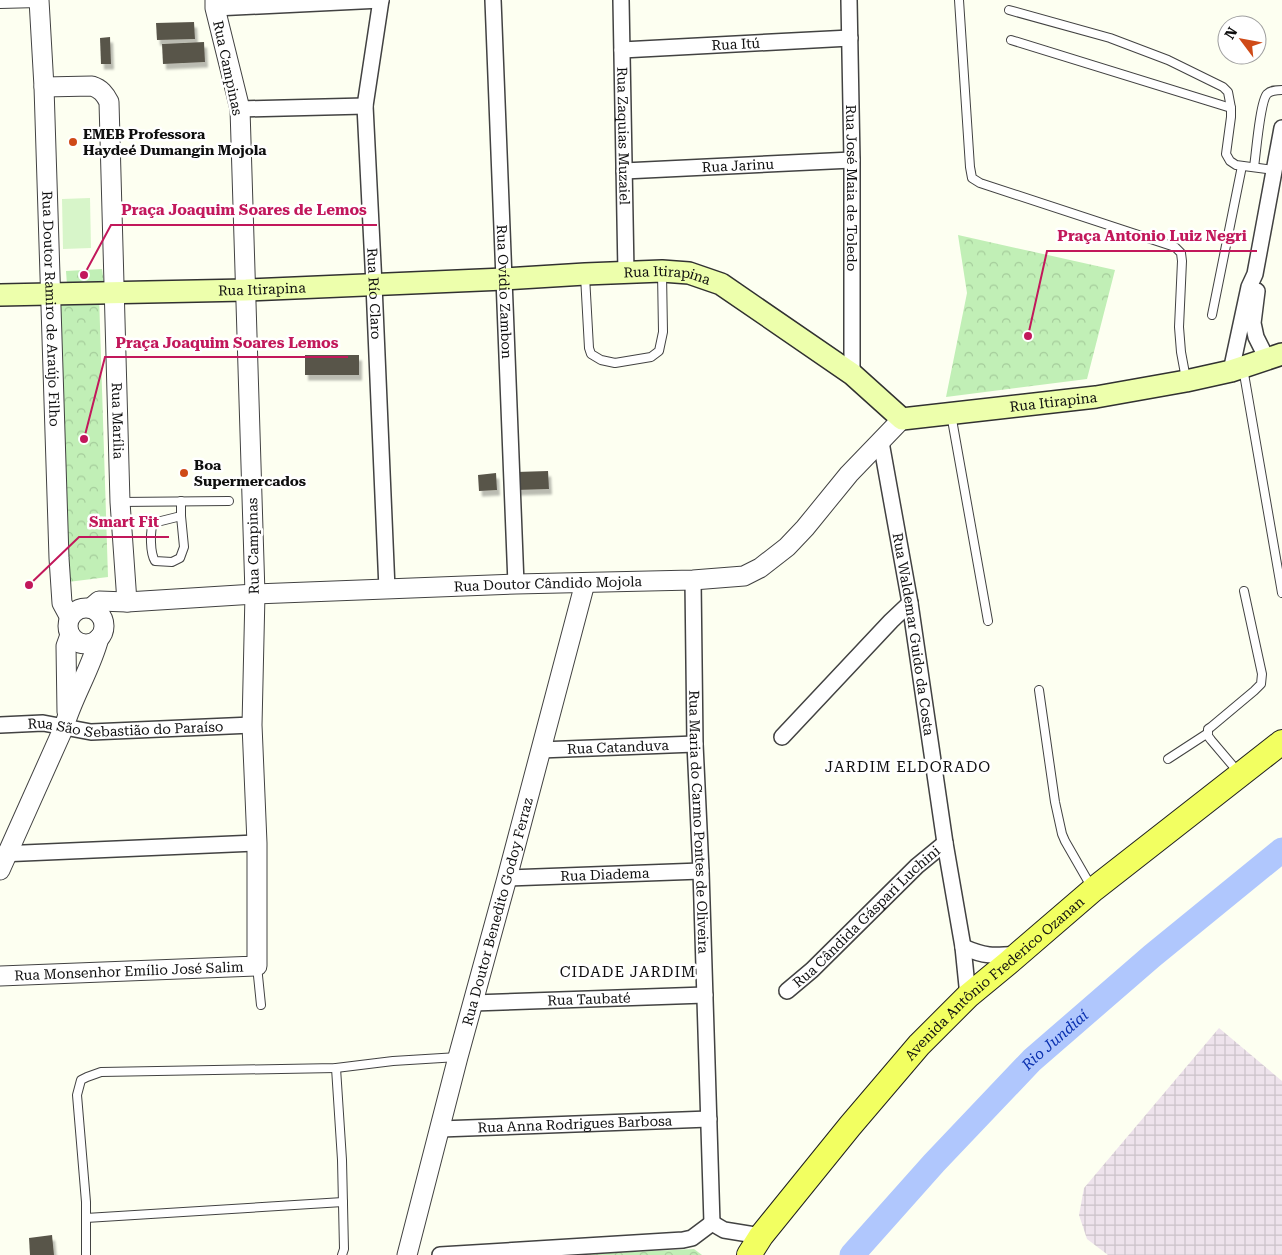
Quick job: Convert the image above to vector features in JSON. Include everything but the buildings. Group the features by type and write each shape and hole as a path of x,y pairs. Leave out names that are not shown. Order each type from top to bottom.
{"main road":[{"name":"Rua Itirapina","path":"0,295 246,290 504,280 585,274 662,271 689,272 721,284 852,374 902,419 1096,397 1186,381 1237,369 1275,357"},
{"name":"Avenida Antônio Frederico Ozanan","path":"755,1245 850,1126 913,1052 968,996 1094,889 1282,742"}],"street":[{"path":"215,4 381,0"},
{"name":"Rua Río Claro","path":"381,0 365,106 386,589"},
{"name":"Rua Ovídio Zambon","path":"493,0 516,584"},
{"name":"Rua Zaquias Muzaiel","path":"621,0 626,273"},
{"name":"Rua José Maia de Toledo","path":"849,0 852,160 852,374"},
{"name":"Rua Doutor Ramiro de Araújo Filho","path":"39,2 44,87 59,558 62,603 70,626"},
{"name":"Rua Campinas","path":"215,4 240,109 254,594 252,726 257,843 257,966"},
{"name":"Rua Itú","path":"622,50 850,38"},
{"name":"Rua Marília","path":"44,87 92,86 104,92 110,102 120,502 127,602"},
{"path":"240,109 365,106"},
{"path":"1237,369 1249,287 1255,274 1275,204 1274,170 1282,128"},
{"name":"Rua Jarinu","path":"624,171 852,160"},
{"path":"1255,274 1257,288 1253,323 1256,338 1275,357"},
{"name":"Rua Doutor Cândido Mojola","path":"70,626 75,610 83,607 91,608 99,602 516,584 693,580 744,576 760,568 787,547 849,474 902,419"},
{"name":"Rua Waldemar Guido da Costa","path":"881,442 910,603 945,843 963,947 968,996"},
{"name":"Rua Maria do Carmo Pontes de Oliveira","path":"693,580 694,744 701,871 712,1223"},
{"name":"Rua Doutor Benedito Godoy Ferraz","path":"412,1251 458,1057 585,583"},
{"path":"70,626 78,642 84,644 95,641 127,602"},
{"path":"782,737 890,621 910,603"},
{"path":"91,608 99,613 102,618 102,633 95,654 2,859 257,843"},
{"path":"65,721 66,646 70,626"},
{"name":"Rua São Sebastião do Paraíso","path":"0,725 65,721 91,732 252,726"},
{"name":"Rua Catanduva","path":"540,750 694,744"},
{"name":"Rua Cândida Gáspari Luchini","path":"787,991 812,970 917,866 945,843"},
{"name":"Rua Diadema","path":"507,878 701,871"},
{"path":"963,947 978,954 995,956 1019,954"},
{"name":"Rua Monsenhor Emílio José Salim","path":"0,976 257,966"},
{"name":"Rua Taubaté","path":"473,1003 705,995"},
{"name":"Rua Anna Rodrigues Barbosa","path":"440,1129 709,1119"},
{"path":"440,1255 683,1240 692,1238 712,1223 755,1245"}],"lane":[{"path":"960,0 972,178 980,183 1175,246 1181,253 1182,261 1179,328 1186,381"},
{"path":"0,4 39,2"},
{"path":"1008,10 1110,38 1176,64 1223,87 1228,92 1231,108 1226,154 1230,161 1236,165 1274,170"},
{"path":"1011,40 1231,108"},
{"path":"1254,167 1265,99 1272,91 1282,90"},
{"path":"1212,316 1242,166"},
{"path":"585,274 588,348 592,354 601,360 615,363 651,357 659,351 663,332 662,271"},
{"path":"1237,369 1282,593"},
{"path":"951,412 988,621"},
{"path":"181,501 184,547 180,558 172,562 155,561 153,559 151,532 154,523 181,516"},
{"path":"120,502 229,501"},
{"path":"1240,775 1211,740 1208,729 1261,684 1262,674 1244,591"},
{"path":"1039,690 1055,802 1062,834 1064,841 1094,889"},
{"path":"1168,759 1208,733"},
{"name":"Rua Campinas","path":"257,966 261,1005"},
{"path":"86,1255 86,1202 77,1095 81,1080 101,1072 336,1068 393,1061 458,1057"},
{"path":"336,1068 342,1160 344,1249 342,1255"},
{"path":"86,1218 343,1202"}],"shaded area":[{"path":"1219,1028 1282,1081 1282,1255 1108,1255 1087,1239 1079,1215 1084,1188"}],"green space":[{"path":"90,198 91,248 63,249 62,199"},
{"path":"958,235 1115,270 1087,379 946,397 967,293"},
{"path":"102,269 104,282 102,285 67,285 66,271"},
{"path":"99,295 108,577 68,582 60,301"},
{"path":"694,1249 702,1255 569,1255"}],"waterway":[{"name":"Rio Jundiaí","path":"852,1255 934,1163 1032,1060 1152,956 1282,850"}],"place":[{"name":"EMEB Professora Haydeé Dumangin Mojola","path":"73,142"},
{"name":"Praça Joaquim Soares de Lemos","path":"84,275"},
{"name":"Praça Antonio Luiz Negri","path":"1028,336"},
{"name":"Praça Joaquim Soares Lemos","path":"84,439"},
{"name":"Boa Supermercados","path":"184,473"},
{"name":"Smart Fit","path":"29,585"}],"district":[{"name":"JARDIM ELDORADO","path":"908,767"},
{"name":"CIDADE JARDIM","path":"628,972"}]}
